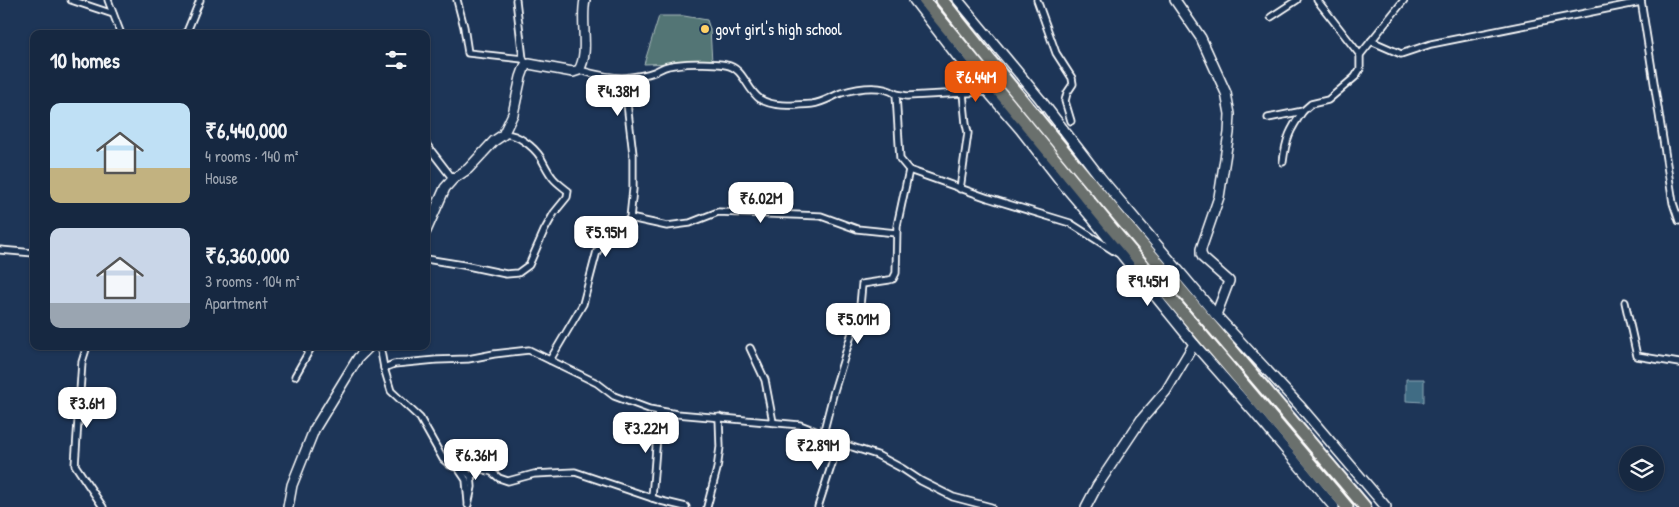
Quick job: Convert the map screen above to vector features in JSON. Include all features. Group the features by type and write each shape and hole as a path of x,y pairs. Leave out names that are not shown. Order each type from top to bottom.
{"highway":[{"path":"924,0 1120,239 1347,507"},
{"path":"942,0 999,73 1109,205 1365,507"}],"street":[{"path":"70,0 113,14"},
{"path":"108,0 120,30"},
{"path":"188,30 200,0"},
{"path":"457,0 468,53 573,72 579,70 595,75 624,78 653,73 668,66 728,65 737,70 750,90 760,99 770,103 793,105 816,103 842,93 873,87 883,88 896,94 907,96 988,92"},
{"path":"503,136 513,114 525,62 516,0"},
{"path":"579,70 584,62 582,16 585,0"},
{"path":"914,0 957,56 1020,129 1121,256 1334,507"},
{"path":"1037,0 1056,53 1073,84 1067,93 1065,101 1071,121"},
{"path":"1175,0 1201,38 1226,93 1230,114 1229,133 1218,197 1201,249 1203,258 1229,281 1216,315"},
{"path":"1271,17 1296,0"},
{"path":"1283,162 1285,143 1291,129 1303,111 1311,104 1328,100 1355,77 1360,69 1360,55 1317,0"},
{"path":"1360,55 1404,0"},
{"path":"962,1 1100,177 1216,315 1299,406 1386,507"},
{"path":"1371,41 1401,54 1431,44 1641,1 1673,203 1679,221"},
{"path":"550,360 583,304 597,251 630,218 633,189 633,154 624,78"},
{"path":"960,189 968,132 963,93"},
{"path":"896,94 900,159 909,170 1016,208 1070,223 1121,256"},
{"path":"1268,118 1303,111"},
{"path":"430,222 446,188 453,179 468,169 494,141 509,134 523,140 530,146 540,156 554,180 568,191 568,194 544,231 529,265 518,273 506,274 430,260"},
{"path":"430,149 453,179"},
{"path":"823,434 860,306 862,284 893,279 896,274 896,233 909,170"},
{"path":"630,218 667,226 690,223 718,212 821,216 857,229 896,233"},
{"path":"0,250 30,253"},
{"path":"1625,302 1637,356 1679,363"},
{"path":"1086,507 1097,486 1141,420 1166,391 1194,344"},
{"path":"750,348 765,380 772,422"},
{"path":"86,350 82,362 75,465 103,507"},
{"path":"294,376 310,350"},
{"path":"288,507 292,485 314,430 358,358 366,350"},
{"path":"381,350 391,391 420,418 442,459 463,473 466,480 468,506"},
{"path":"384,368 394,364 468,359 529,350 597,383 614,396 649,409 678,414 800,425 839,442 877,455 921,481 954,497 991,507"},
{"path":"652,498 659,411"},
{"path":"707,507 717,469 720,447 719,417"},
{"path":"818,507 839,442"},
{"path":"458,469 464,470 470,476 472,487 468,506"},
{"path":"470,476 481,469 492,472 499,478 508,481 534,474 575,472 652,498 686,507"}],"green space":[{"path":"659,16 684,16 707,20 710,29 712,62 644,64"}],"water":[{"path":"1406,379 1424,379 1424,402 1406,401"}],"place":[{"name":"govt girl's high school","path":"705,29"}]}
